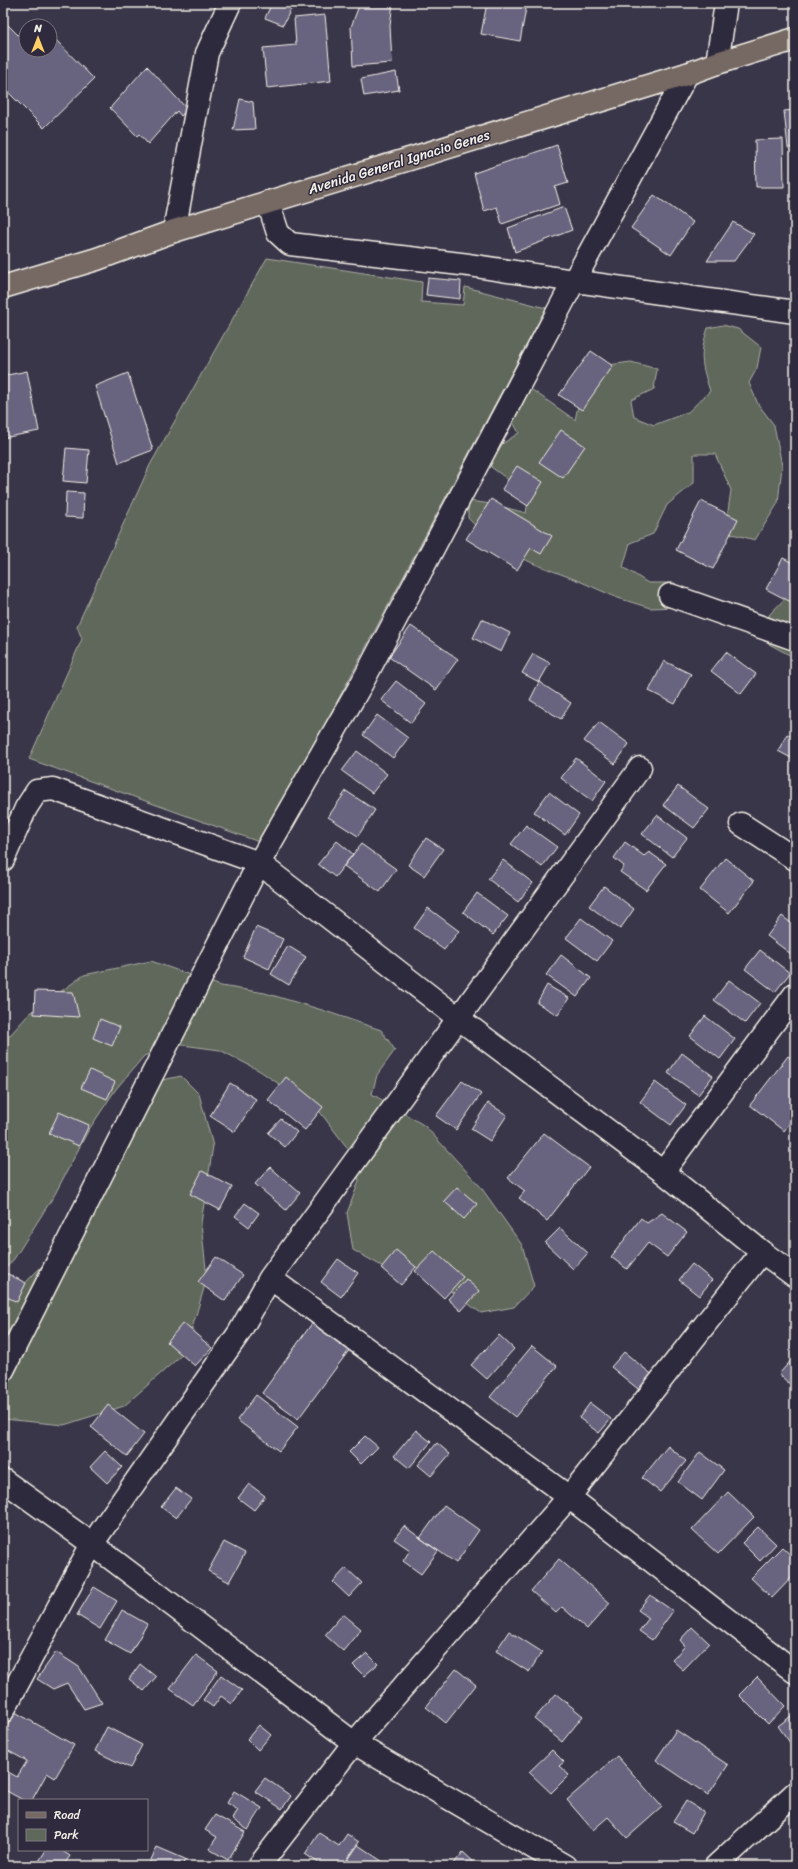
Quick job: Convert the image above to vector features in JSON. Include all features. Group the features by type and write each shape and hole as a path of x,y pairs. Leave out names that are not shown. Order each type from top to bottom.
{"main road":[{"name":"Avenida General Ignacio Genes","path":"3,287 97,259 174,231 687,74 717,63 795,39"}],"street":[{"path":"174,231 207,53 230,3"},
{"path":"717,63 726,3"},
{"path":"3,1370 259,863 362,683 574,281 687,74"},
{"path":"268,202 278,233 290,244 469,265 795,312"},
{"path":"670,594 795,639"},
{"path":"3,1711 92,1544 239,1333 270,1278 640,768"},
{"path":"3,860 26,808 37,791 53,789 259,863 458,1018 663,1172 762,1252 795,1276"},
{"path":"741,824 795,859"},
{"path":"663,1172 795,994"},
{"path":"259,1866 354,1743 569,1497 762,1252"},
{"path":"270,1278 569,1497 795,1672"},
{"path":"3,1480 92,1544 354,1743 565,1866"},
{"path":"716,1866 795,1793"}],"green space":[{"path":"267,258 422,282 421,302 463,305 465,287 546,308 262,843 29,759 82,639 77,626 150,465"},
{"path":"723,325 738,329 761,347 757,368 749,383 758,404 774,425 782,466 778,503 755,540 725,532 731,490 715,454 694,454 694,483 667,505 653,534 630,543 623,567 648,583 675,583 679,607 650,608 618,598 532,563 491,542 468,518 468,501 492,504 526,513 529,495 491,467 491,451 519,433 514,424 501,408 515,378 575,420 586,368 631,362 657,369 654,389 631,400 634,417 654,425 688,412 710,391 703,366 703,345 708,328"},
{"path":"795,588 795,658 769,644 769,615"},
{"path":"151,961 221,986 265,993 381,1030 395,1050 377,1075 372,1094 425,1126 480,1186 522,1245 534,1286 514,1307 481,1313 417,1267 389,1270 353,1250 347,1213 359,1181 352,1154 320,1112 260,1071 220,1050 175,1044 144,1056 116,1089 88,1131 55,1194 14,1259 3,1271 3,1043 29,1014 84,975"},
{"path":"181,1076 199,1094 213,1146 201,1223 207,1278 185,1352 124,1406 64,1425 3,1419 3,1305 52,1256 153,1082"}],"building":[{"path":"272,3 294,3 283,25 265,18"},
{"path":"360,3 393,3 390,26 392,63 353,66 351,27"},
{"path":"487,3 527,3 520,41 481,34"},
{"path":"325,15 331,81 267,88 263,48 296,45 294,18"},
{"path":"4,21 18,35 18,58 58,58 58,42 94,79 44,128 3,87"},
{"path":"147,66 187,109 181,116 177,111 148,144 139,134 137,136 110,108"},
{"path":"396,72 399,90 364,96 361,79"},
{"path":"240,99 253,102 255,129 233,130"},
{"path":"795,110 795,147 788,148 784,111"},
{"path":"783,139 784,187 756,187 755,140"},
{"path":"557,145 568,183 555,187 560,204 502,224 497,207 484,211 474,173"},
{"path":"654,195 693,222 671,255 631,228"},
{"path":"564,207 572,230 515,252 508,228"},
{"path":"733,222 754,234 734,261 707,261"},
{"path":"428,278 461,281 460,299 426,295"},
{"path":"591,351 613,366 582,410 559,395"},
{"path":"27,371 39,431 3,438 3,376"},
{"path":"128,373 153,450 119,463 95,386"},
{"path":"561,430 585,446 563,478 539,462"},
{"path":"66,448 89,450 86,483 63,481"},
{"path":"517,466 543,482 528,506 502,489"},
{"path":"66,492 84,493 83,518 65,517"},
{"path":"491,499 552,536 541,554 531,548 517,570 466,539"},
{"path":"701,501 738,519 713,569 676,550"},
{"path":"783,558 795,564 795,604 766,589"},
{"path":"482,619 510,633 501,652 473,638"},
{"path":"411,626 458,659 436,690 389,657"},
{"path":"726,652 756,674 741,694 711,671"},
{"path":"533,654 550,663 539,682 522,673"},
{"path":"664,661 691,674 675,704 649,691"},
{"path":"396,681 426,704 411,723 381,700"},
{"path":"539,682 571,703 561,719 530,700"},
{"path":"377,715 408,738 393,758 363,735"},
{"path":"599,722 629,744 615,764 584,741"},
{"path":"787,734 795,738 795,760 778,751"},
{"path":"357,751 387,774 372,793 342,771"},
{"path":"576,758 606,781 592,801 561,778"},
{"path":"678,786 709,809 694,828 663,805"},
{"path":"346,791 375,810 358,836 328,817"},
{"path":"549,792 579,815 565,835 534,812"},
{"path":"657,815 687,838 672,857 642,834"},
{"path":"526,825 557,847 542,867 511,844"},
{"path":"426,838 443,849 424,876 408,865"},
{"path":"337,841 353,854 335,877 318,864"},
{"path":"625,842 644,856 649,852 666,864 646,890 620,872 624,866 614,858"},
{"path":"361,844 396,869 380,892 344,866"},
{"path":"725,858 754,881 729,913 700,890"},
{"path":"503,860 533,883 518,902 488,879"},
{"path":"604,886 634,909 620,929 589,906"},
{"path":"477,893 508,916 493,935 463,912"},
{"path":"428,908 459,931 444,950 414,928"},
{"path":"782,916 795,926 795,957 767,936"},
{"path":"581,918 612,941 597,961 566,938"},
{"path":"256,927 283,939 269,969 243,957"},
{"path":"288,946 306,957 289,985 271,974"},
{"path":"760,950 790,973 775,992 745,969"},
{"path":"561,955 591,978 577,997 546,975"},
{"path":"729,980 760,1003 745,1023 714,1000"},
{"path":"547,985 569,998 558,1015 537,1003"},
{"path":"35,991 73,992 79,1017 34,1014"},
{"path":"705,1016 735,1039 720,1059 690,1036"},
{"path":"100,1019 120,1027 112,1046 93,1038"},
{"path":"682,1053 713,1076 698,1095 668,1073"},
{"path":"788,1056 795,1061 795,1116 784,1131 750,1105"},
{"path":"90,1070 115,1082 107,1099 81,1088"},
{"path":"286,1077 323,1107 305,1130 268,1100"},
{"path":"462,1081 481,1094 456,1130 436,1116"},
{"path":"655,1082 686,1105 671,1125 640,1102"},
{"path":"230,1083 256,1099 235,1132 210,1116"},
{"path":"488,1103 507,1115 490,1141 471,1129"},
{"path":"59,1112 89,1125 79,1146 49,1133"},
{"path":"281,1119 297,1132 285,1147 268,1133"},
{"path":"544,1133 589,1167 547,1221 519,1198 525,1191 508,1178"},
{"path":"270,1167 300,1193 286,1210 255,1184"},
{"path":"202,1171 232,1187 220,1210 190,1194"},
{"path":"457,1187 477,1204 464,1219 444,1201"},
{"path":"245,1203 259,1213 249,1227 235,1216"},
{"path":"662,1213 687,1232 667,1257 648,1243 627,1269 611,1257 641,1218 647,1223"},
{"path":"560,1228 588,1253 573,1269 545,1243"},
{"path":"396,1250 416,1267 401,1285 381,1268"},
{"path":"434,1251 463,1277 444,1298 415,1271"},
{"path":"216,1257 243,1275 225,1301 198,1282"},
{"path":"338,1259 358,1273 341,1297 321,1282"},
{"path":"692,1264 712,1280 699,1296 679,1280"},
{"path":"4,1272 26,1283 17,1302 3,1295"},
{"path":"466,1279 479,1291 461,1311 448,1299"},
{"path":"313,1322 350,1349 298,1419 262,1393"},
{"path":"183,1323 212,1348 195,1366 167,1342"},
{"path":"499,1335 514,1349 487,1379 471,1365"},
{"path":"532,1346 557,1366 515,1417 490,1397"},
{"path":"624,1352 655,1377 643,1393 611,1367"},
{"path":"795,1356 795,1389 779,1374"},
{"path":"256,1395 298,1427 279,1451 237,1420"},
{"path":"590,1403 611,1419 599,1433 579,1418"},
{"path":"108,1405 144,1434 127,1456 91,1427"},
{"path":"416,1430 431,1442 409,1468 394,1456"},
{"path":"365,1436 378,1447 361,1464 349,1452"},
{"path":"437,1443 450,1454 431,1476 418,1465"},
{"path":"668,1446 686,1461 660,1492 642,1478"},
{"path":"105,1451 122,1467 107,1483 90,1467"},
{"path":"700,1452 724,1470 702,1500 678,1482"},
{"path":"249,1484 265,1496 254,1510 238,1498"},
{"path":"176,1488 191,1499 176,1518 161,1507"},
{"path":"728,1492 754,1517 718,1554 692,1530"},
{"path":"444,1505 479,1530 456,1563 420,1538"},
{"path":"404,1526 438,1551 421,1574 403,1561 410,1550 394,1539"},
{"path":"758,1527 776,1544 760,1561 742,1543"},
{"path":"224,1542 245,1553 229,1582 208,1571"},
{"path":"782,1547 795,1559 795,1574 772,1598 751,1578"},
{"path":"559,1559 610,1603 587,1629 562,1607 556,1613 531,1591"},
{"path":"346,1568 362,1583 349,1597 333,1582"},
{"path":"94,1587 117,1601 100,1629 77,1615"},
{"path":"650,1595 673,1611 652,1640 639,1631 649,1618 638,1610"},
{"path":"122,1610 147,1624 130,1654 105,1640"},
{"path":"343,1614 361,1629 343,1651 325,1635"},
{"path":"692,1627 709,1643 683,1670 672,1660 685,1646 680,1640"},
{"path":"509,1631 542,1652 529,1672 496,1651"},
{"path":"56,1652 79,1667 102,1703 84,1709 67,1683 53,1689 37,1679"},
{"path":"367,1653 378,1664 364,1676 353,1665"},
{"path":"196,1655 218,1671 193,1705 170,1689"},
{"path":"140,1664 156,1677 144,1691 129,1679"},
{"path":"456,1669 476,1685 446,1723 426,1707"},
{"path":"221,1675 242,1690 232,1704 221,1696 213,1707 203,1700"},
{"path":"757,1677 785,1706 768,1724 739,1695"},
{"path":"556,1694 583,1716 562,1742 534,1719"},
{"path":"15,1712 74,1745 55,1778 47,1773 33,1799 21,1799 3,1789 3,1769 17,1777 27,1761 3,1748 3,1734"},
{"path":"795,1713 795,1741 791,1744 778,1726"},
{"path":"259,1725 271,1735 258,1750 247,1739"},
{"path":"107,1727 142,1745 130,1768 95,1751"},
{"path":"676,1730 728,1765 708,1795 656,1760"},
{"path":"552,1750 564,1762 559,1766 569,1775 551,1793 529,1772"},
{"path":"617,1756 662,1807 627,1838 608,1817 593,1830 567,1800"},
{"path":"265,1778 291,1796 282,1809 255,1791"},
{"path":"234,1791 262,1808 248,1830 232,1819 238,1810 227,1803"},
{"path":"686,1801 704,1812 692,1833 673,1822"},
{"path":"215,1815 245,1832 228,1860 209,1849 217,1837 205,1830"},
{"path":"319,1833 339,1846 347,1834 359,1842 343,1866 323,1866 305,1854"},
{"path":"358,1845 389,1866 344,1866"},
{"path":"157,1847 185,1859 182,1866 148,1866"},
{"path":"45,1851 62,1851 70,1856 63,1866 36,1866"},
{"path":"463,1852 476,1864 474,1866 452,1866"}]}
